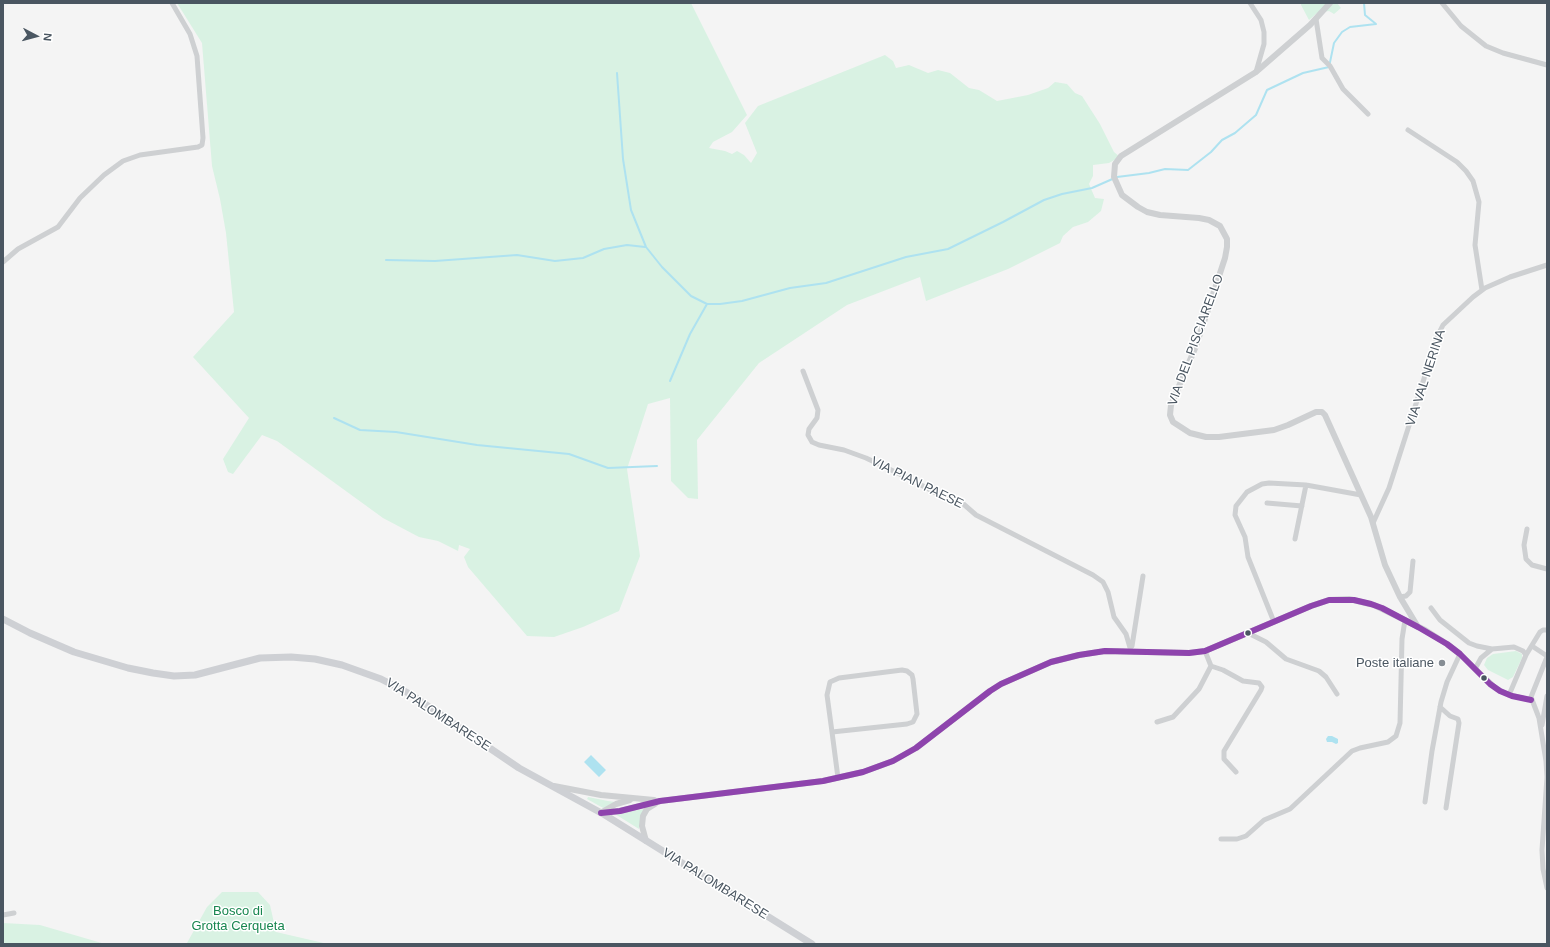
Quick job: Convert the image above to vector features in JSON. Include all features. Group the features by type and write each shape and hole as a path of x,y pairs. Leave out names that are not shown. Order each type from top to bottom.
{"main road":[{"name":"VIA PALOMBARESE","path":"3,619 30,633 74,652 132,669 160,675 199,675 270,657 303,658 347,666 381,679 403,690 506,759 550,786 601,813 812,944"}],"street":[{"path":"3,262 18,249 58,227 80,198 104,175 123,161 135,156 198,147 203,144 197,56 190,34 172,3"},
{"path":"1250,3 1259,16 1264,32 1264,44 1256,72"},
{"name":"VIA DEL PISCIARELLO","path":"1330,3 1316,19 1256,72 1123,154 1115,164 1115,179 1124,198 1141,209 1166,216 1196,217 1209,220 1220,226 1227,239 1225,258 1191,361 1171,405 1170,415 1173,422 1190,433 1206,437 1219,437 1274,430 1316,412 1321,412 1325,416 1373,522 1382,557 1400,597 1418,627"},
{"path":"1442,3 1461,26 1482,43 1503,53 1547,65"},
{"path":"1316,19 1322,58 1330,66 1342,87 1368,114"},
{"path":"1408,130 1457,162 1466,171 1472,182 1479,202 1475,245 1482,290"},
{"name":"VIA VAL NERINA","path":"1373,522 1386,498 1439,332 1448,319 1482,290 1505,279 1547,265"},
{"name":"VIA PIAN PAESE","path":"803,371 818,410 817,418 809,429 808,435 812,442 847,451 866,458 936,493 960,502 976,515 1095,576 1102,582 1108,592 1114,617 1126,634 1131,651"},
{"path":"1274,622 1248,557 1244,534 1235,515 1236,508 1246,494 1262,484 1272,483 1306,485 1361,495"},
{"path":"1295,539 1306,485"},
{"path":"1267,503 1302,506"},
{"path":"1527,529 1524,545 1526,559 1532,565 1547,569"},
{"path":"1400,597 1406,596 1410,592 1413,561"},
{"path":"1131,651 1143,576"},
{"path":"601,813 620,811 660,801 838,778 873,769 911,751 1004,682 1054,661 1105,651 1189,653 1205,651 1314,604 1340,599 1354,600 1371,604 1405,620 1439,639 1460,654 1494,687 1509,695 1531,700"},
{"path":"1431,608 1440,620 1466,641 1477,646 1492,649 1514,647 1521,650 1526,655"},
{"path":"1221,839 1237,839 1247,835 1264,820 1290,809 1352,751 1386,742 1396,736 1400,723 1402,639 1405,620"},
{"path":"1509,695 1526,655 1540,632 1546,630"},
{"path":"1248,633 1266,642 1286,659 1319,671 1326,677 1336,694"},
{"path":"1532,646 1547,657 1532,691 1531,700 1538,715 1545,751 1547,778 1542,850 1547,888"},
{"path":"1474,669 1482,658 1492,649"},
{"path":"1157,722 1172,717 1192,698 1201,686 1211,666 1205,651"},
{"path":"1425,802 1440,707 1447,682 1460,654"},
{"path":"1211,666 1223,670 1243,681 1258,683 1262,687 1224,751 1224,759 1236,772"},
{"path":"832,732 907,724 913,722 917,714 912,674 902,670 839,678 830,682 827,690 832,732 838,778"},
{"path":"1541,728 1547,696"},
{"path":"1440,707 1448,715 1459,721 1446,808"},
{"path":"550,786 601,795 660,801"},
{"path":"601,813 618,803 639,799"},
{"path":"646,841 642,826 643,816 649,808 660,801"},
{"path":"3,916 14,913"}],"green space":[{"path":"177,3 691,3 747,115 732,132 713,142 709,148 732,154 737,151 744,155 751,163 757,153 745,123 758,106 885,55 893,61 896,68 909,65 928,73 938,70 950,73 969,88 979,90 997,101 1028,95 1048,88 1055,82 1067,84 1075,93 1082,96 1100,124 1114,152 1120,157 1109,163 1093,165 1093,176 1089,184 1095,198 1104,199 1101,211 1088,222 1073,227 1063,236 1060,243 1008,269 926,301 920,277 847,305 759,363 697,440 698,499 688,498 671,481 670,398 648,404 627,469 640,556 619,611 583,627 554,637 527,636 468,567 464,557 470,549 459,545 458,551 438,541 419,537 383,518 277,441 262,435 233,474 228,472 223,459 249,418 193,357 234,312 226,233 212,166 202,43"},
{"path":"1301,3 1337,3 1341,8 1334,14 1329,11 1317,13 1309,20"},
{"path":"1516,651 1522,654 1522,658 1513,677 1508,680 1488,670 1484,665 1487,658 1493,654"},
{"path":"588,797 615,802 605,809 587,799"},
{"path":"644,809 641,816 639,829 615,814"},
{"name":"Bosco di Grotta Cerqueta","path":"222,892 258,892 270,905 276,932 328,944 180,944 187,943 207,907"},
{"path":"3,923 40,925 105,944 3,944"}],"water":[{"path":"1328,736 1338,739 1338,743 1327,742 1326,739"},
{"path":"591,755 606,770 599,777 584,762"}],"waterway":[{"path":"1364,3 1365,15 1376,24"},
{"path":"617,73 623,159 631,210 646,247 662,267 691,296 707,304 720,304 742,301 790,288 826,283 906,257 948,249 1044,200 1062,194 1092,188 1117,177 1149,173 1165,169 1188,170 1211,152 1222,140 1235,133 1256,115 1267,90 1303,73 1329,67 1334,43 1342,32 1350,27 1376,24"},
{"path":"386,260 435,261 517,255 555,261 583,258 604,249 627,245 645,247"},
{"path":"670,381 690,334 707,304"},
{"path":"334,418 360,430 396,432 477,445 569,454 608,468 657,466"}],"transit line":[{"path":"601,813 620,811 660,801 823,781 863,772 893,761 916,748 1001,684 1051,662 1079,655 1105,651 1189,653 1205,651 1311,606 1329,600 1354,600 1382,608 1447,644 1460,654 1490,684 1500,691 1512,696 1531,700"}],"place":[{"name":"Poste italiane","path":"1442,663"}]}
